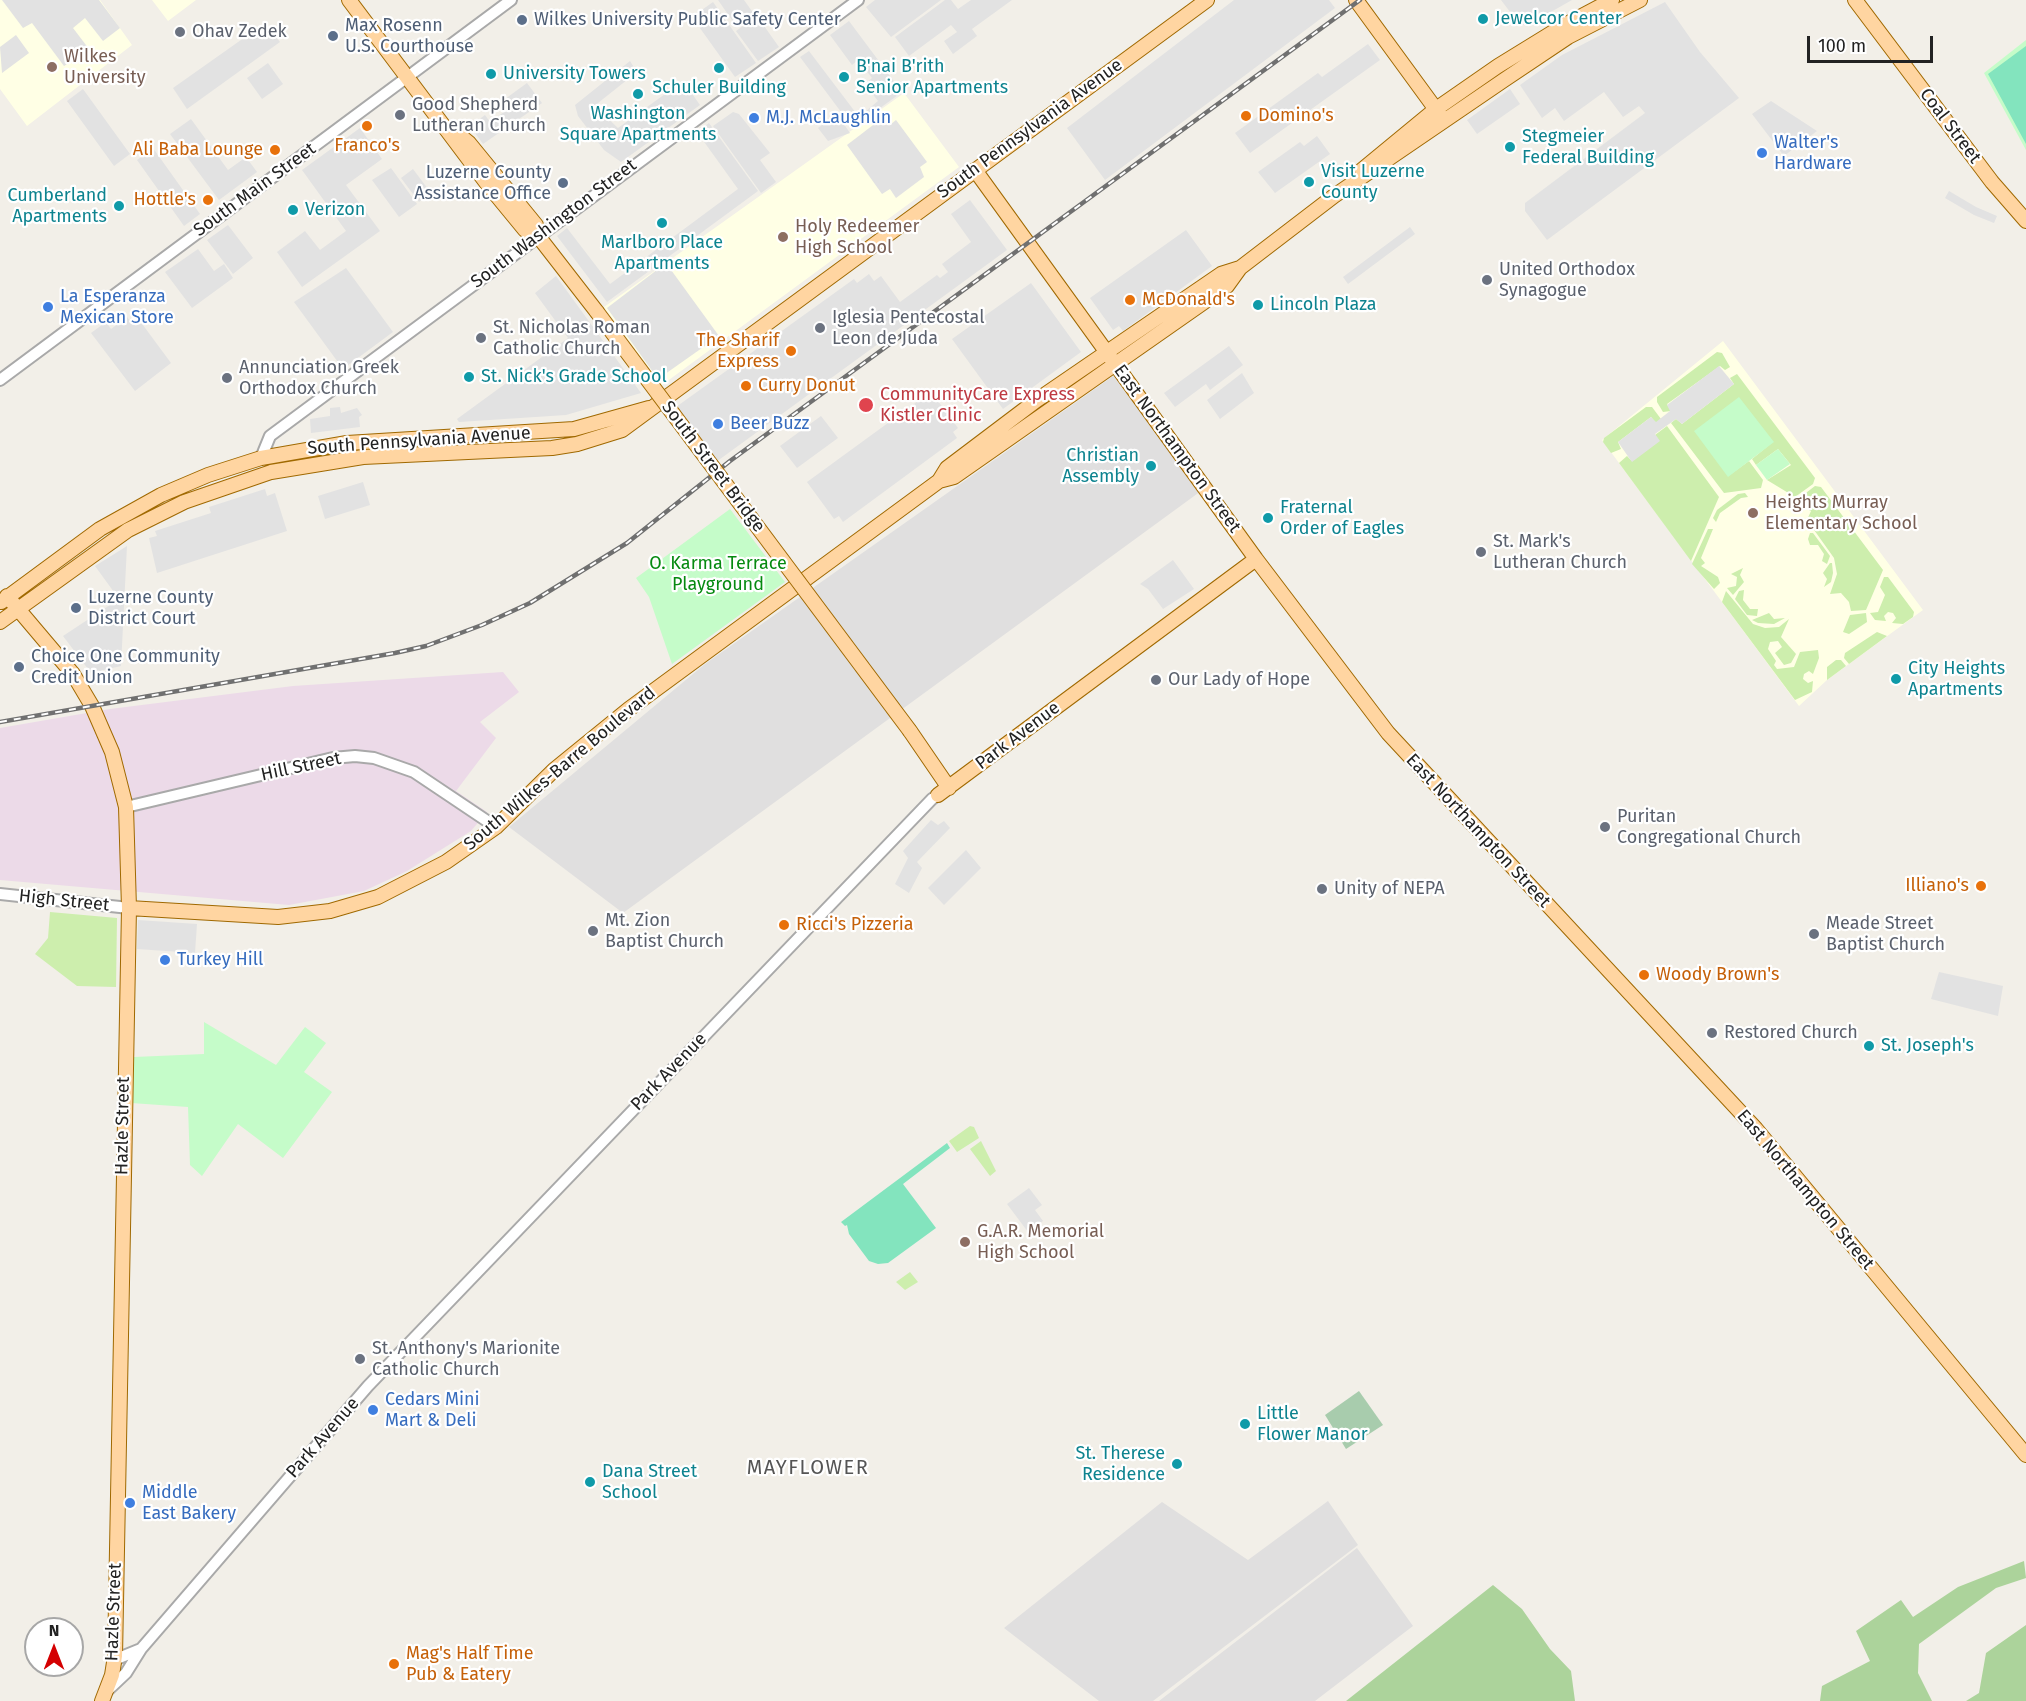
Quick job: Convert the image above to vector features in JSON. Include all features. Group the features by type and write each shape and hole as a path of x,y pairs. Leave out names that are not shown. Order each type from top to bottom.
{"main road":[{"name":"South Street Bridge","path":"349,0 446,126 469,142 536,225 538,236 910,731 943,792"},
{"name":"South Pennsylvania Avenue","path":"0,622 128,530 184,502 271,472 363,457 552,448 577,444 622,430 1207,0"},
{"path":"1356,0 1444,122"},
{"name":"South Wilkes-Barre Boulevard","path":"1334,196 1382,151 1436,109 1530,45 1612,0"},
{"name":"South Wilkes-Barre Boulevard","path":"129,908 278,917 330,911 378,897 423,876 496,827 554,770 613,721 939,481 954,477 1227,286 1240,268 1334,196 1568,38 1640,0"},
{"name":"Coal Street","path":"1855,0 1992,182 2026,221"},
{"name":"East Northampton Street","path":"975,170 1256,559 1388,734 1756,1128 2026,1455"},
{"name":"South Wilkes-Barre Boulevard","path":"939,481 947,468 1004,423 1221,274 1240,268"},
{"name":"South Pennsylvania Avenue","path":"2,595 100,529 161,495 208,475 261,458 347,443 574,429 651,408"},
{"name":"Park Avenue","path":"943,792 1256,559"},
{"name":"Hazle Street","path":"2,595 73,674 92,706 112,752 126,807 129,908 114,1660 105,1695"}],"street":[{"name":"South Main Street","path":"0,380 512,0"},
{"name":"South Washington Street","path":"261,458 270,436 858,0"},
{"name":"Hill Street","path":"126,807 333,758 355,756 374,758 414,772 496,827"},
{"name":"Park Avenue","path":"105,1695 126,1673 141,1649 368,1386 932,798 943,792"},
{"name":"High Street","path":"0,894 129,908"},
{"path":"114,1660 141,1649"}],"shaded area":[{"name":"Wilkes University","path":"0,0 100,0 132,45 27,126 0,89"},
{"path":"2,0 99,0 120,28 103,41 85,18 73,28 89,49 64,66 32,23 23,28"},
{"name":"Wilkes University","path":"152,0 196,0 168,21"},
{"path":"718,0 744,0 754,14 736,26"},
{"path":"875,0 941,0 891,37 866,7"},
{"path":"945,0 951,0 958,9 971,0 1012,0 972,29 977,36 953,54 944,41 957,32 951,25 909,56 895,37"},
{"path":"1234,0 1329,0 1335,8 1105,180 1067,128"},
{"path":"1501,0 1572,0 1528,25 1520,25"},
{"path":"713,2 756,63 735,77 692,17"},
{"path":"1665,2 1700,52 1739,98 1547,240 1525,211 1525,203 1645,113 1639,106 1623,117 1604,92 1564,121 1555,108 1542,118 1520,85 1562,55"},
{"path":"757,16 779,47 758,61 736,31"},
{"path":"849,21 902,92 853,128 800,57 809,51 859,117 878,101 865,84 872,78 858,60 852,65 830,35"},
{"path":"265,23 280,42 187,109 173,88"},
{"path":"16,35 29,53 2,73 0,47"},
{"path":"1368,44 1380,60 1250,153 1235,133 1318,73 1322,77"},
{"path":"630,61 637,72 598,103 603,114 618,128 683,81 700,105 621,162 604,150 578,116 575,105"},
{"path":"268,63 283,84 262,99 247,78"},
{"path":"527,83 542,103 483,144 470,126 485,115 490,122 511,107 505,99"},
{"path":"83,89 130,154 114,166 67,101"},
{"path":"1510,89 1520,104 1477,134 1467,120"},
{"name":"Holy Redeemer High School","path":"904,93 959,167 662,385 604,307"},
{"path":"1771,101 1817,131 1784,156 1752,114"},
{"path":"733,112 739,114 770,153 760,160 776,182 761,193 713,126"},
{"path":"837,114 850,133 828,141 818,128"},
{"path":"191,119 228,170 246,157 257,172 219,200 170,134"},
{"path":"881,119 890,125 896,120 927,162 920,167 924,177 896,198 890,189 882,194 847,145"},
{"path":"709,123 758,191 607,302 557,236 567,228 610,284 738,189 697,132"},
{"path":"360,128 382,159 346,185 380,231 302,287 277,252 305,231 320,250 346,231 302,170"},
{"path":"1317,136 1330,154 1275,193 1258,172 1300,142 1304,146"},
{"path":"153,148 200,214 184,226 137,160"},
{"path":"391,168 417,204 399,217 372,180"},
{"path":"413,169 431,193 419,202 401,178"},
{"path":"1949,191 1997,216 1994,223 1974,215 1945,198"},
{"path":"970,200 1007,250 716,462 676,407 854,279 857,283 869,274 874,281 881,276 900,302 937,275 940,278 948,272 942,264 971,242 951,214"},
{"path":"228,225 253,258 233,274 207,240"},
{"path":"1410,227 1415,234 1348,284 1343,277"},
{"path":"1186,230 1212,266 1123,331 1119,326 1113,330 1090,298"},
{"path":"198,249 214,271 224,264 233,278 192,308 165,272"},
{"path":"666,263 719,336 658,379 607,308"},
{"path":"346,268 393,332 343,369 294,302"},
{"path":"556,276 641,393 566,415 459,422 457,419 568,338 535,293"},
{"path":"1031,283 1081,352 1003,409 952,339"},
{"path":"127,317 131,322 137,317 171,363 135,391 91,333 106,322 111,329"},
{"name":"Heights Murray Elementary School","path":"1723,341 1923,610 1827,680 1799,706 1602,440"},
{"path":"1229,346 1243,365 1210,390 1206,384 1175,407 1164,393"},
{"path":"1719,366 1734,384 1682,424 1676,419 1655,434 1660,441 1632,462 1618,442 1651,417 1656,422 1670,411 1667,405"},
{"path":"1242,373 1254,393 1220,419 1207,400"},
{"path":"1116,374 1201,491 623,913 509,827 705,664"},
{"path":"925,396 930,401 935,397 958,428 953,432 957,438 843,522 839,516 834,519 807,482"},
{"path":"340,407 341,413 357,408 362,415 359,417 360,427 311,433 310,419 330,416 330,408"},
{"path":"821,416 838,438 797,468 780,446"},
{"path":"363,482 370,505 325,519 318,496"},
{"path":"265,489 267,496 275,493 287,531 157,573 149,538 157,536 155,531 211,513 209,507"},
{"path":"127,546 121,666 91,673 63,636 119,599 95,566"},
{"path":"1173,560 1194,589 1163,609 1148,589 1140,584"},
{"path":"503,672 519,692 480,722 496,738 456,791 487,812 471,831 407,871 364,891 289,905 0,880 0,728 110,709 293,686"},
{"path":"931,820 938,825 944,821 950,828 917,862 922,868 909,893 895,884 908,858 903,851"},
{"path":"966,850 981,868 944,905 928,888"},
{"path":"138,920 197,924 195,953 137,949"},
{"path":"1939,972 2003,986 1998,1016 1931,999"},
{"path":"1029,1188 1042,1205 1035,1210 1043,1221 1028,1232 1007,1204"},
{"path":"1359,1391 1383,1425 1346,1449 1325,1415"},
{"path":"1328,1501 1358,1545 1153,1701 1099,1701 1004,1628 1162,1502 1248,1560"},
{"path":"1357,1548 1413,1626 1315,1701 1159,1701"}],"green space":[{"path":"2026,40 2026,150 1984,73"},
{"path":"2026,46 2026,144 1988,74"},
{"path":"1717,352 1722,353 1730,367 1725,370 1720,366 1667,404 1671,411 1663,412 1657,402 1657,397"},
{"path":"1737,374 1815,478 1813,484 1795,497 1767,480 1791,465 1778,449 1756,465 1752,459 1773,442 1727,477 1749,461 1763,480 1761,488 1724,493 1671,423 1676,419 1682,424 1734,384 1730,378"},
{"path":"1739,397 1774,442 1728,477 1694,431"},
{"path":"1646,407 1652,407 1661,419 1656,423 1651,417 1618,442 1621,449 1611,453 1603,442 1604,438"},
{"path":"1667,426 1719,497 1691,561 1619,463 1627,456 1632,461 1659,441 1655,435"},
{"path":"1778,449 1790,464 1767,480 1756,465"},
{"path":"1815,486 1821,487 1883,570 1866,610 1851,611 1849,602 1841,593 1830,594 1837,574 1834,558 1807,520 1811,511 1797,505 1798,499"},
{"path":"1745,493 1748,497 1741,498 1720,513 1716,522 1713,518 1717,510 1738,494"},
{"name":"O. Karma Terrace Playground","path":"730,509 785,582 672,664 649,597 636,578"},
{"path":"1708,529 1713,529 1701,558 1705,563 1701,566 1718,577 1720,583 1714,589 1692,564"},
{"path":"1810,533 1813,533 1830,556 1827,564 1822,561 1824,554 1818,545 1810,545 1808,539"},
{"path":"1832,563 1833,573 1831,582 1824,587 1827,579 1823,573"},
{"path":"1743,568 1740,575 1744,582 1733,595 1727,588 1736,586 1737,577 1731,574"},
{"path":"1884,577 1888,577 1914,612 1913,617 1903,624 1892,623 1896,618 1893,613 1888,612 1884,616 1886,621 1875,620 1870,613 1878,612 1885,595 1880,587"},
{"path":"1744,590 1743,600 1750,609 1758,609 1757,616 1747,615 1735,599 1739,591"},
{"path":"1726,591 1753,624 1765,628 1779,627 1789,619 1781,637 1796,654 1791,663 1784,665 1775,653 1782,647 1778,641 1770,642 1768,649 1776,661 1774,665 1777,669 1794,667 1800,652 1818,650 1819,658 1813,674 1809,671 1804,674 1803,679 1808,683 1813,681 1812,692 1795,700 1722,602"},
{"path":"1769,613 1774,619 1785,618 1774,624 1758,623 1752,620"},
{"path":"1866,613 1867,622 1849,634 1843,632 1850,615"},
{"path":"1877,632 1887,636 1849,664 1844,658 1845,653"},
{"path":"1836,660 1841,660 1846,666 1827,680 1827,667"},
{"path":"50,912 117,918 116,987 77,986 35,954 48,938"},
{"path":"204,1022 276,1065 305,1027 326,1043 304,1072 332,1092 283,1158 238,1124 202,1176 190,1165 188,1107 131,1103 134,1057 204,1054"},
{"path":"970,1126 974,1127 979,1138 957,1152 949,1141"},
{"path":"981,1141 996,1171 990,1176 970,1149"},
{"path":"947,1143 950,1148 903,1184 936,1228 888,1263 878,1264 869,1261 849,1234 847,1225 841,1222"},
{"path":"910,1272 918,1282 905,1290 896,1282"},
{"path":"2024,1561 2026,1578 1996,1588 1919,1644 1918,1673 1932,1701 1820,1701 1822,1686 1870,1661 1856,1631 1901,1600 1913,1617 1958,1587"},
{"path":"1493,1585 1522,1609 1550,1649 1571,1671 1575,1701 1346,1701"},
{"path":"2026,1625 2026,1701 1966,1701 1979,1693 1986,1653"}],"railway":[{"path":"0,722 395,653 426,646 482,625 530,603 627,543 730,461 1360,0"}],"place":[{"name":"Jewelcor Center","path":"1483,19"},
{"name":"Wilkes University Public Safety Center","path":"522,20"},
{"name":"Ohav Zedek","path":"180,32"},
{"name":"Max Rosenn U.S. Courthouse","path":"333,36"},
{"name":"Wilkes University","path":"52,67"},
{"name":"Schuler Building","path":"719,68"},
{"name":"University Towers","path":"491,74"},
{"name":"B'nai B'rith Senior Apartments","path":"844,77"},
{"name":"Washington Square Apartments","path":"638,94"},
{"name":"Good Shepherd Lutheran Church","path":"400,115"},
{"name":"Domino's","path":"1246,116"},
{"name":"M.J. McLaughlin","path":"754,118"},
{"name":"Franco's","path":"367,126"},
{"name":"Stegmeier Federal Building","path":"1510,147"},
{"name":"Ali Baba Lounge","path":"275,150"},
{"name":"Walter's Hardware","path":"1762,153"},
{"name":"Visit Luzerne County","path":"1309,182"},
{"name":"Luzerne County Assistance Office","path":"563,183"},
{"name":"Hottle's","path":"208,200"},
{"name":"Cumberland Apartments","path":"119,206"},
{"name":"Verizon","path":"293,210"},
{"name":"Marlboro Place Apartments","path":"662,223"},
{"name":"Holy Redeemer High School","path":"783,237"},
{"name":"United Orthodox Synagogue","path":"1487,280"},
{"name":"McDonald's","path":"1130,300"},
{"name":"Lincoln Plaza","path":"1258,305"},
{"name":"La Esperanza Mexican Store","path":"48,307"},
{"name":"Iglesia Pentecostal Leon de Juda","path":"820,328"},
{"name":"St. Nicholas Roman Catholic Church","path":"481,338"},
{"name":"The Sharif Express","path":"791,351"},
{"name":"St. Nick's Grade School","path":"469,377"},
{"name":"Annunciation Greek Orthodox Church","path":"227,378"},
{"name":"Curry Donut","path":"746,386"},
{"name":"CommunityCare Express Kistler Clinic","path":"866,405"},
{"name":"Beer Buzz","path":"718,424"},
{"name":"Christian Assembly","path":"1151,466"},
{"name":"Heights Murray Elementary School","path":"1753,513"},
{"name":"Fraternal Order of Eagles","path":"1268,518"},
{"name":"St. Mark's Lutheran Church","path":"1481,552"},
{"name":"Luzerne County District Court","path":"76,608"},
{"name":"Choice One Community Credit Union","path":"19,667"},
{"name":"City Heights Apartments","path":"1896,679"},
{"name":"Our Lady of Hope","path":"1156,680"},
{"name":"Puritan Congregational Church","path":"1605,827"},
{"name":"Illiano's","path":"1981,886"},
{"name":"Unity of NEPA","path":"1322,889"},
{"name":"Ricci's Pizzeria","path":"784,925"},
{"name":"Mt. Zion Baptist Church","path":"593,931"},
{"name":"Meade Street Baptist Church","path":"1814,934"},
{"name":"Turkey Hill","path":"165,960"},
{"name":"Woody Brown's","path":"1644,975"},
{"name":"Restored Church","path":"1712,1033"},
{"name":"St. Joseph's","path":"1869,1046"},
{"name":"G.A.R. Memorial High School","path":"965,1242"},
{"name":"St. Anthony's Marionite Catholic Church","path":"360,1359"},
{"name":"Cedars Mini Mart & Deli","path":"373,1410"},
{"name":"Little Flower Manor","path":"1245,1424"},
{"name":"St. Therese Residence","path":"1177,1464"},
{"name":"Dana Street School","path":"590,1482"},
{"name":"Middle East Bakery","path":"130,1503"},
{"name":"Mag's Half Time Pub & Eatery","path":"394,1664"}],"district":[{"name":"MAYFLOWER","path":"808,1468"}]}
